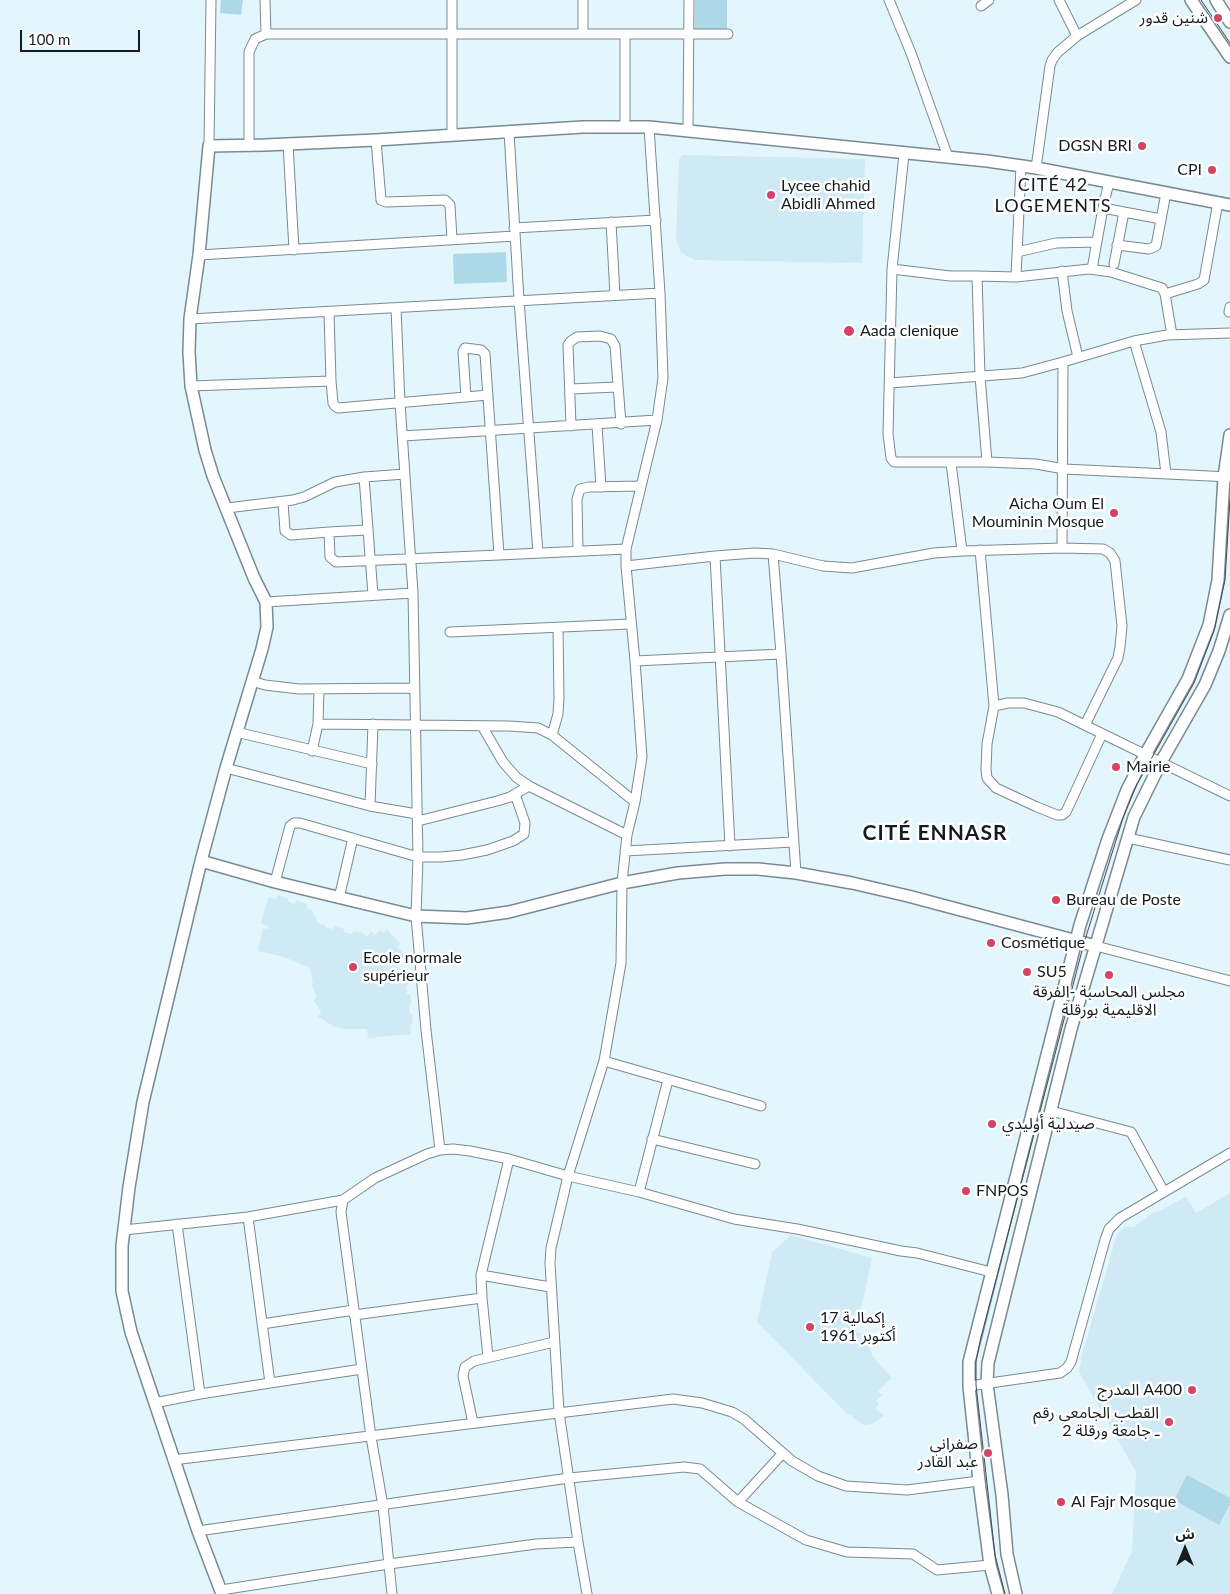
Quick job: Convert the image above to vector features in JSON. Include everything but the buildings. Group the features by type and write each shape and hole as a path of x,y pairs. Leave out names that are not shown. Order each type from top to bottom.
{"street":[{"path":"210,0 208,146 199,255 190,319 189,352 192,386 205,450 254,578 266,602 267,627 201,861 143,1102 124,1230 122,1291 130,1332 173,1460 221,1592 389,1564 536,1544 578,1542"},
{"path":"265,0 266,34"},
{"path":"452,0 452,135"},
{"path":"583,0 583,34"},
{"path":"688,130 689,0"},
{"path":"889,0 911,53 948,157"},
{"path":"981,6 990,0"},
{"path":"1059,0 1077,36"},
{"path":"1036,168 1050,66 1058,52 1077,36 1136,0"},
{"path":"1191,0 1230,57"},
{"path":"1216,0 1230,22"},
{"path":"249,146 249,52 255,39 266,34 728,34"},
{"path":"625,34 625,126"},
{"path":"208,146 376,140 625,126 649,127 948,157 1036,168 1230,205"},
{"path":"587,1594 587,1583 578,1542 559,1412 550,1287 551,1248 568,1176 604,1061 621,963 622,883 627,835 636,802 642,757 635,661 630,624 626,549 662,396 664,363 649,127"},
{"path":"509,132 519,300 538,552"},
{"path":"376,140 381,200 386,202 445,200 450,205 452,239"},
{"path":"288,144 294,250"},
{"path":"904,154 892,269 888,434 889,451 892,460 901,462 1036,464 1064,469 1227,476"},
{"path":"1016,277 1021,166"},
{"path":"1092,269 1109,182"},
{"path":"1117,244 1146,249 1154,248 1157,243 1166,193"},
{"path":"1165,294 1198,284 1204,280 1218,202"},
{"path":"1103,208 1161,219"},
{"path":"1114,264 1124,212"},
{"path":"199,255 452,239 611,222 656,220"},
{"path":"611,222 615,295"},
{"path":"1017,252 1056,243 1096,242"},
{"path":"892,269 950,276 1016,277 1092,269 1110,272 1161,288 1165,294 1172,335"},
{"path":"1062,271 1067,311 1078,357"},
{"path":"977,276 980,376 987,462"},
{"path":"190,319 660,293"},
{"path":"396,308 400,403 413,593 418,817 416,916 426,1030 440,1150"},
{"path":"328,312 333,403 338,408 488,395"},
{"path":"890,383 1030,372 1134,341 1172,335 1230,333"},
{"path":"572,426 569,343 578,337 600,336 609,337 614,342 621,424"},
{"path":"1134,341 1161,432 1166,474"},
{"path":"466,397 463,352 465,348 481,350 484,352 488,395 498,555"},
{"path":"1062,548 1064,469 1063,362"},
{"path":"192,386 331,381"},
{"path":"570,389 617,387"},
{"path":"403,436 621,424 657,420"},
{"path":"597,425 601,487"},
{"path":"998,1594 990,1565 979,1481 969,1386 969,1362 1076,941 1108,838 1127,790 1144,755 1188,679 1208,625 1218,580 1230,435"},
{"path":"951,463 962,551"},
{"path":"227,508 283,502 304,497 335,482 364,477 405,474"},
{"path":"364,477 372,595"},
{"path":"578,551 577,494 580,490 584,488 641,486"},
{"path":"283,502 284,526 288,534 367,530"},
{"path":"329,532 330,557 336,562 370,562 626,549"},
{"path":"626,566 755,553 773,554 822,566 852,568 934,553 1062,548 1103,549 1110,553 1115,561 1122,626 1120,647 1118,658 1085,725"},
{"path":"980,550 994,706 987,744 987,778 996,788 1057,815 1062,815 1066,812 1102,734"},
{"path":"773,554 796,873"},
{"path":"715,556 730,846"},
{"path":"266,602 413,593"},
{"path":"1016,1594 1007,1554 1002,1495 988,1384 988,1363 1071,1029 1138,806 1205,685 1219,651 1230,615"},
{"path":"450,632 630,624"},
{"path":"552,735 558,714 559,699 558,628"},
{"path":"635,661 781,654"},
{"path":"252,680 280,687 319,690 414,688"},
{"path":"312,751 318,724 319,690"},
{"path":"994,706 1033,704 1058,712 1230,796"},
{"path":"318,724 415,724 538,728 552,735 636,802"},
{"path":"370,806 373,724"},
{"path":"482,726 503,762 529,786 627,835"},
{"path":"236,732 372,764"},
{"path":"226,768 418,817 497,802 529,786"},
{"path":"274,882 290,826 294,823 300,823 418,856 441,857 462,855 487,850 521,837 524,834 526,826 515,794"},
{"path":"340,898 353,838"},
{"path":"1128,838 1230,860"},
{"path":"625,851 793,842"},
{"path":"201,861 274,882 416,916 467,918 509,912 622,883 703,870 758,869 796,873 908,896 1230,981"},
{"path":"604,1061 761,1106"},
{"path":"639,1192 668,1080"},
{"path":"1051,1111 1131,1132 1164,1192"},
{"path":"652,1139 755,1164"},
{"path":"124,1230 248,1217 343,1200 375,1178 427,1154 453,1149 509,1159 568,1176 639,1192 734,1219 797,1229 917,1253 991,1272"},
{"path":"969,1386 1060,1373 1067,1368 1074,1353 1109,1229 1120,1218 1230,1153"},
{"path":"488,1358 482,1298 482,1275 509,1159"},
{"path":"343,1200 341,1212 371,1437 383,1506 392,1594"},
{"path":"248,1217 270,1383"},
{"path":"177,1224 200,1394"},
{"path":"482,1275 550,1287"},
{"path":"262,1324 482,1298"},
{"path":"473,1423 463,1376 465,1367 474,1361 554,1342"},
{"path":"154,1403 362,1369"},
{"path":"173,1460 658,1400 686,1400 718,1407 744,1419 783,1453 818,1476 846,1486 907,1490 979,1481"},
{"path":"738,1502 783,1453"},
{"path":"198,1531 569,1478 684,1467 700,1468 738,1502 806,1540 847,1552 912,1554 937,1570 990,1565"}],"shaded area":[{"path":"221,0 243,0 241,15 220,13"},
{"path":"695,0 727,0 727,29 695,29"},
{"name":"Lycee chahid Abidli Ahmed","path":"683,155 865,159 862,263 695,260 687,256 681,252 676,239 679,159"},
{"path":"506,252 507,282 454,284 453,254"},
{"name":"Ecole normale supérieur","path":"278,895 288,898 288,902 295,904 296,900 307,904 307,909 312,910 318,923 325,925 325,927 333,929 334,926 352,934 353,931 363,933 367,937 371,931 375,935 380,930 384,933 387,929 400,944 397,946 405,956 397,963 400,974 407,978 407,994 410,994 411,1005 409,1005 413,1024 410,1025 411,1034 368,1038 367,1029 335,1027 318,1017 321,1011 313,1000 317,997 311,984 313,983 310,968 284,957 258,951 263,928 268,929 269,926 261,924 268,897 276,899"},
{"name":"القطب الجامعي رقم 2 ـ جامعة ورقلة","path":"1230,1193 1230,1594 1112,1594 1132,1551 1136,1472 1079,1372 1083,1351 1117,1234 1126,1226 1134,1227 1153,1212 1157,1212 1186,1197 1196,1213"},
{"name":"إكمالية 17 أكتوبر 1961","path":"791,1235 872,1258 856,1332 864,1334 873,1357 892,1378 878,1391 882,1395 876,1401 879,1404 875,1408 884,1416 872,1424 865,1425 854,1419 850,1414 848,1415 757,1322 772,1252"},
{"path":"1187,1475 1230,1498 1230,1504 1219,1525 1174,1500"}],"tram line":[{"path":"1201,0 1230,43"},
{"path":"1005,1594 995,1555 976,1385 976,1361 1084,943 1123,818 1137,784 1194,683 1214,631 1225,580 1230,499"}],"place":[{"name":"شنين قدور","path":"1218,18"},
{"name":"DGSN BRI","path":"1142,146"},
{"name":"CPI","path":"1212,170"},
{"name":"Lycee chahid Abidli Ahmed","path":"771,195"},
{"name":"Aada clenique","path":"849,331"},
{"name":"Aicha Oum El Mouminin Mosque","path":"1114,513"},
{"name":"Mairie","path":"1116,767"},
{"name":"Bureau de Poste","path":"1056,900"},
{"name":"Cosmétique","path":"991,943"},
{"name":"Ecole normale supérieur","path":"353,967"},
{"name":"SU5","path":"1027,972"},
{"name":"مجلس المحاسبة -الفرقة الاقليمية بورقلة","path":"1109,975"},
{"name":"صيدلية أوليدي","path":"992,1124"},
{"name":"FNPOS","path":"966,1191"},
{"name":"إكمالية 17 أكتوبر 1961","path":"810,1327"},
{"name":"المدرج A400","path":"1192,1390"},
{"name":"القطب الجامعي رقم 2 ـ جامعة ورقلة","path":"1169,1422"},
{"name":"صفراني عبد القادر","path":"988,1453"},
{"name":"Al Fajr Mosque","path":"1061,1502"}],"district":[{"name":"CITÉ 42 LOGEMENTS","path":"1053,195"},
{"name":"CITÉ ENNASR","path":"935,833"}]}
